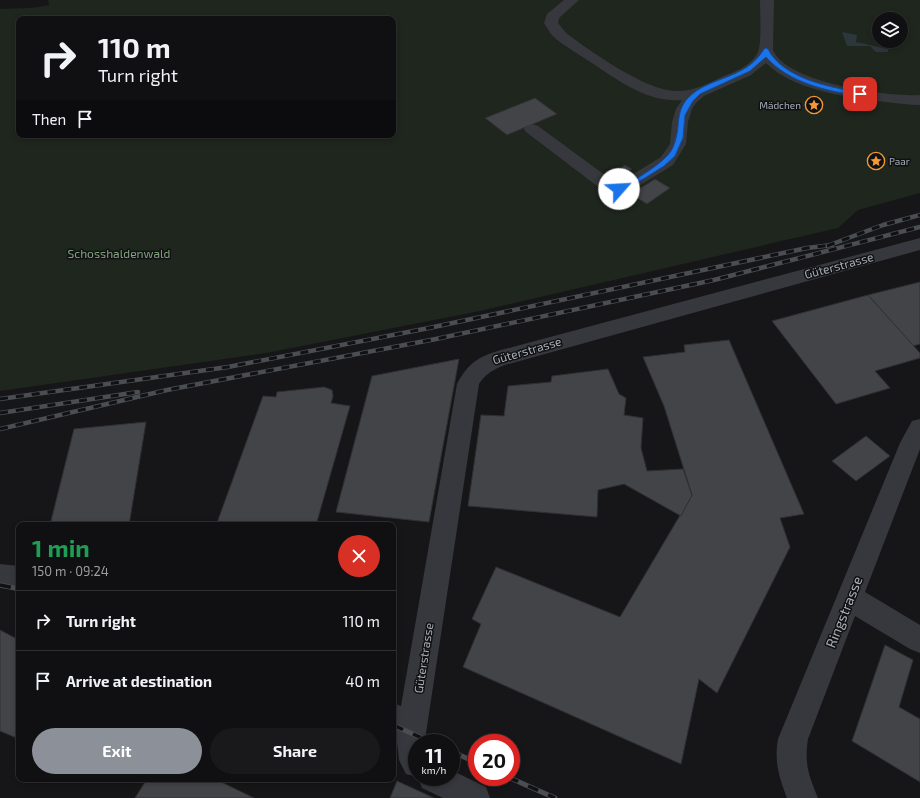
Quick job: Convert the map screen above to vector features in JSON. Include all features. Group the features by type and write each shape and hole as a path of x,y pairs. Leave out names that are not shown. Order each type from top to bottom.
{"street":[{"path":"572,0 554,14 551,20 556,31 561,36 645,90 657,94 673,96 698,93"},
{"path":"532,129 606,185 615,188 623,188 662,164 672,155 680,138 680,122 684,109 690,100 698,93 748,70 763,57 766,50 767,0"},
{"path":"766,50 770,58 781,67 799,78 820,87 847,93 907,100 920,100"},
{"name":"Güterstrasse","path":"412,734 403,722 468,384 474,373 485,363 501,358 920,244"},
{"name":"Ringstrasse","path":"803,798 792,773 790,755 793,739 911,443 920,428"},
{"path":"0,576 16,578"},
{"path":"850,598 920,640"},
{"path":"451,786 475,798"}],"green space":[{"name":"Schosshaldenwald","path":"48,0 920,0 920,193 858,210 838,228 480,311 266,353 0,391 0,9 31,8 49,5"}],"shaded area":[{"path":"842,32 857,35 856,42 872,46 872,48 870,46 847,46"},
{"path":"872,48 888,49 888,52 876,52"}],"building":[{"path":"535,98 557,114 507,135 485,118"},
{"path":"625,165 632,169 612,181 605,177"},
{"path":"655,179 670,188 647,204 631,194"},
{"path":"920,282 920,344 913,346 868,295"},
{"path":"868,295 920,353 920,358 875,371 890,388 836,404 772,321"},
{"path":"729,340 804,514 780,518 790,547 717,693 699,679 681,764 463,667 481,624 472,619 496,567 620,617 692,495 664,406 643,357 685,352 684,345"},
{"path":"459,359 429,522 336,512 372,376"},
{"path":"608,369 619,394 626,398 624,415 643,418 641,448 647,471 683,469 692,495 681,516 624,484 598,490 597,517 468,506 481,415 504,416 508,386 551,382 552,376"},
{"path":"324,387 332,390 333,396 331,403 350,406 317,522 217,522 263,396 276,397 277,392"},
{"path":"146,422 129,522 51,522 74,429"},
{"path":"866,436 890,456 856,481 832,461"},
{"path":"0,630 16,638 16,738 0,731"},
{"path":"885,645 913,660 899,707 920,719 920,782 852,741"},
{"path":"397,781 434,798 390,798"},
{"path":"145,782 221,782 254,798 135,798"}],"railway":[{"path":"829,245 883,225 920,215"},
{"path":"0,429 167,390 436,339 714,280 920,227"},
{"path":"0,399 228,367 429,328 807,248 829,245"},
{"path":"0,413 138,392"},
{"path":"0,585 16,588"},
{"path":"396,726 413,734"},
{"path":"460,755 468,759"},
{"path":"520,782 555,798"}],"place":[{"name":"Mädchen","path":"814,105"},
{"name":"Paar","path":"876,161"}],"route":[{"path":"619,189 627,187 667,161 672,155 680,138 680,122 682,115 690,100 698,93 736,77 748,70 763,57 766,50 767,55 774,63 803,80 828,89 860,94"}]}
